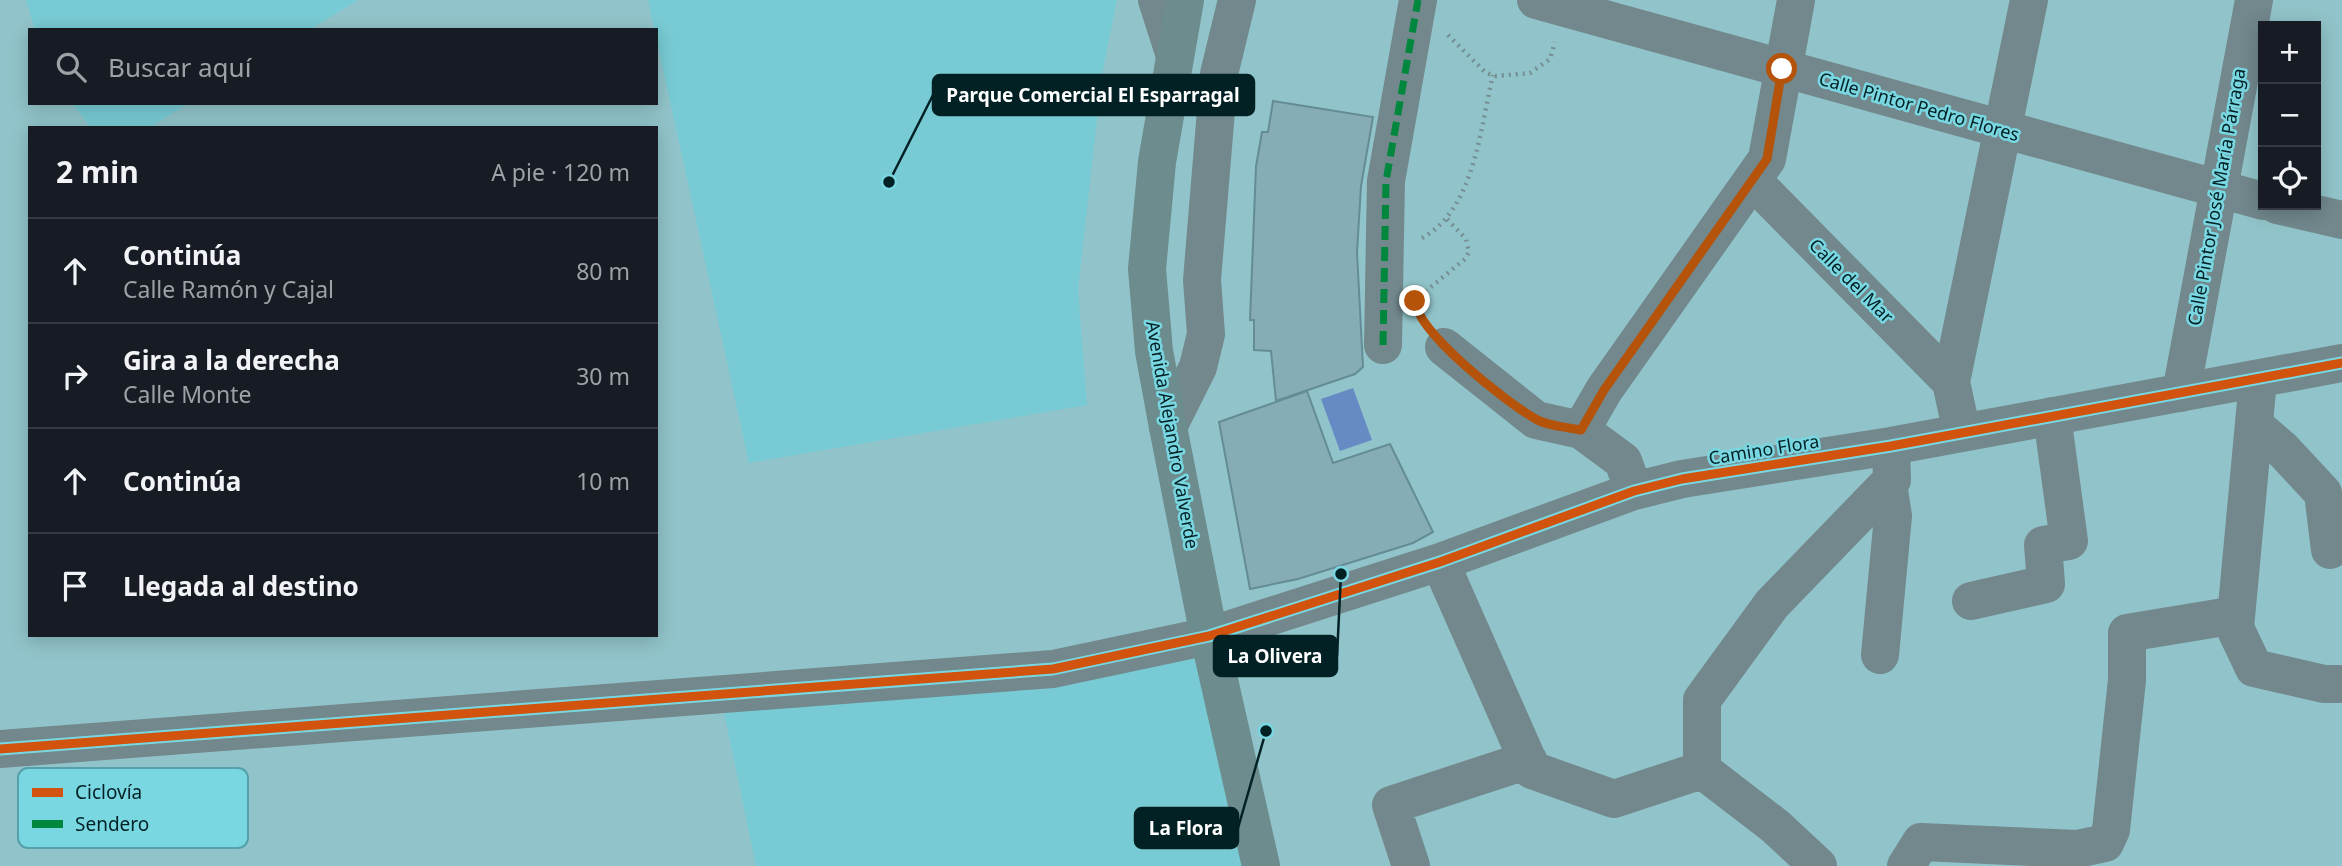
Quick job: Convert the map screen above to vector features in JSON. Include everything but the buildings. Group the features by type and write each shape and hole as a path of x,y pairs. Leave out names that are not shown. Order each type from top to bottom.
{"main road":[{"name":"Avenida Alejandro Valverde","path":"1185,0 1157,162 1147,269 1154,351 1209,636 1261,866"}],"street":[{"path":"1157,0 1174,53"},
{"path":"1168,426 1198,367 1206,334 1202,280 1219,74 1237,0"},
{"path":"1962,433 1951,382 2029,0"},
{"name":"Calle Pintor José María Párraga","path":"2181,393 2254,0"},
{"path":"1383,345 1386,181 1418,2"},
{"name":"Calle Pintor Pedro Flores","path":"1550,4 1789,34 2004,131 2258,200"},
{"path":"1581,430 1604,390 1767,159 1789,34"},
{"name":"Calle del Mar","path":"1752,180 1951,382"},
{"path":"2299,210 2342,220"},
{"path":"1444,347 1536,420 1581,430 1623,461 1634,492"},
{"name":"Camino Flora","path":"0,749 1052,669 1209,636 1440,562 1634,492 1682,479 1891,446 2342,363"},
{"path":"2258,380 2235,628 2254,668 2324,684 2342,684"},
{"path":"1972,601 2046,584 2043,545 2069,541 2052,416"},
{"path":"2254,425 2282,449 2323,493 2330,550"},
{"path":"1702,770 1702,700 1772,604 1892,480 1891,446"},
{"path":"1880,655 1893,516 1888,484"},
{"path":"1440,562 1532,770 1614,799 1702,770"},
{"path":"1906,866 1921,842 2077,849 2105,843 2111,830 2126,693 2127,633 2236,615"},
{"path":"1411,866 1391,805 1528,761"},
{"path":"1702,770 1775,826 1818,866"}],"path":[{"path":"1418,2 1486,73 1513,77 1530,73 1550,59 1550,4"},
{"path":"1384,247 1415,242 1437,230 1446,218 1467,181 1493,75"},
{"path":"1415,301 1465,259 1469,252 1466,239 1446,218"}],"shaded area":[{"path":"26,0 358,0 312,28 34,28"},
{"path":"648,0 1117,0 1102,75 1078,289 1087,405 749,463 658,46 658,28 654,28"},
{"path":"74,105 186,105 152,126 89,126"},
{"path":"1353,388 1372,440 1340,451 1321,399"},
{"path":"1209,636 1261,866 756,866 720,693"}],"marked path":[{"path":"1383,345 1386,181 1418,0"}],"cycle path":[{"path":"0,749 1053,669 1209,636 1440,562 1634,491 1682,479 1891,446 2342,363"}],"place":[{"name":"Parque Comercial El Esparragal","path":"889,182"},
{"name":"La Olivera","path":"1341,574"},
{"name":"La Flora","path":"1266,731"}],"route":[{"path":"1415,301 1416,313 1444,347 1536,420 1581,430 1604,390 1767,159 1782,69"}]}
